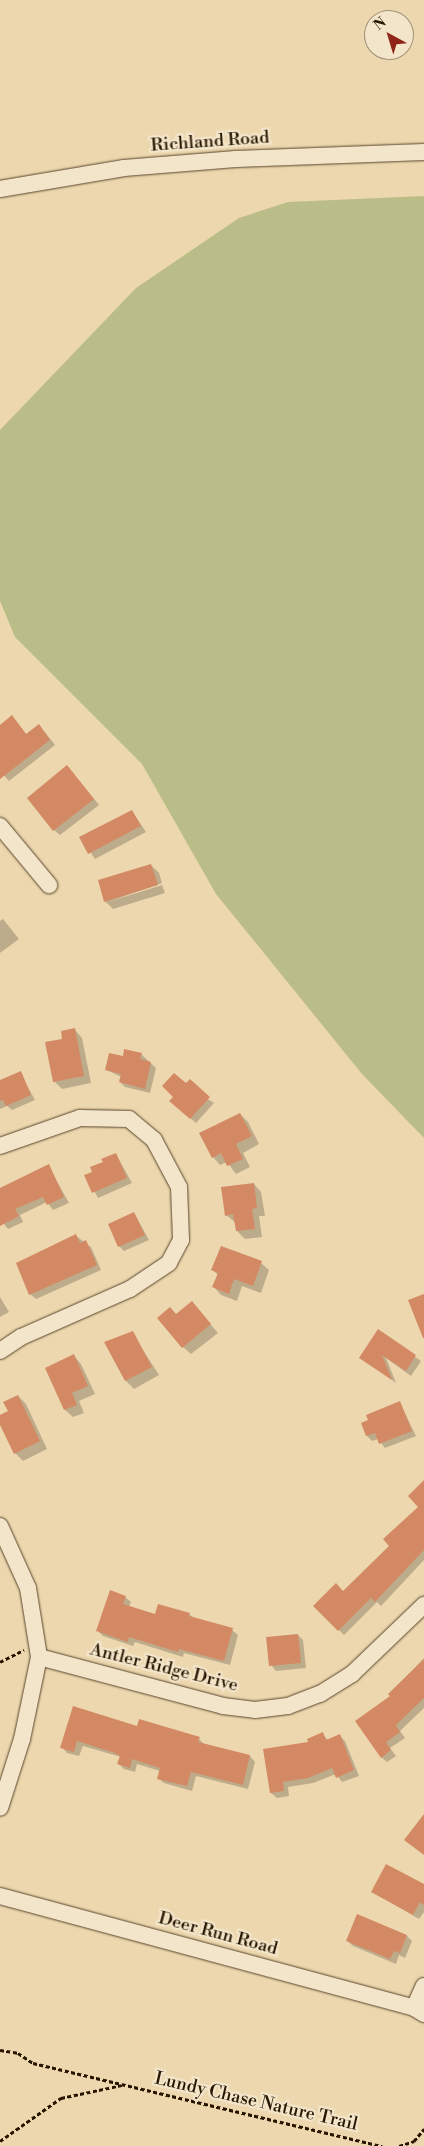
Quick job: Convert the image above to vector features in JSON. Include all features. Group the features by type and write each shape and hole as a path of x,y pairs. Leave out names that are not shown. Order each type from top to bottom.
{"street":[{"name":"Richland Road","path":"0,189 124,168 236,158 424,152"},
{"path":"0,826 48,885"},
{"path":"0,1146 80,1118 129,1119 154,1140 179,1187 181,1240 169,1263 130,1289 21,1337 0,1351"},
{"path":"0,1526 28,1588 38,1650 22,1739 0,1808"},
{"name":"Antler Ridge Drive","path":"38,1650 222,1706 255,1710 288,1706 320,1694 352,1674 424,1605"},
{"name":"Deer Run Road","path":"0,1896 419,2011"},
{"path":"419,2011 424,1986"}],"path":[{"path":"0,1662 38,1650"},
{"name":"Lundy Chase Nature Trail","path":"0,2050 18,2054 33,2063 382,2146"},
{"name":"Lundy Chase Nature Trail","path":"0,2141 61,2098 123,2085"},
{"path":"399,2146 414,2141 424,2130"}],"green space":[{"path":"424,196 424,1138 362,1074 216,894 142,764 15,637 0,601 0,430 136,288 239,218 288,202"}],"building":[{"path":"12,715 26,734 39,724 50,740 0,779 0,725"},
{"path":"67,765 94,799 53,831 27,798"},
{"path":"132,810 141,826 88,854 79,837"},
{"path":"151,864 158,885 104,902 98,880"},
{"path":"75,1028 84,1076 53,1082 45,1042 62,1039 61,1031"},
{"path":"124,1049 142,1053 140,1059 151,1062 145,1089 119,1082 121,1074 105,1070 109,1053 123,1056"},
{"path":"21,1071 31,1095 6,1106 3,1100 0,1101 0,1080"},
{"path":"174,1073 186,1083 190,1079 210,1097 190,1119 169,1101 173,1097 162,1086"},
{"path":"240,1113 252,1136 236,1144 243,1159 227,1166 221,1153 212,1158 199,1133"},
{"path":"116,1153 127,1178 92,1193 84,1175 92,1172 90,1167 103,1162 101,1159"},
{"path":"49,1164 64,1197 47,1205 43,1197 15,1209 19,1216 0,1226 0,1188"},
{"path":"254,1183 257,1208 252,1209 255,1229 236,1231 233,1214 225,1216 221,1187"},
{"path":"134,1212 145,1235 118,1247 108,1224"},
{"path":"76,1234 80,1243 86,1240 97,1265 29,1295 16,1263"},
{"path":"221,1246 262,1261 253,1286 234,1279 229,1294 212,1287 218,1273 211,1270"},
{"path":"424,1294 424,1338 423,1338 408,1300"},
{"path":"192,1301 211,1324 182,1348 157,1318 170,1307 176,1314"},
{"path":"378,1329 416,1355 406,1371 382,1355 392,1380 359,1358"},
{"path":"133,1331 152,1367 125,1381 104,1342"},
{"path":"74,1354 88,1386 72,1393 77,1405 64,1410 45,1368"},
{"path":"18,1395 40,1441 14,1454 0,1425 0,1415 8,1411 3,1402"},
{"path":"400,1401 412,1431 379,1444 375,1433 366,1436 361,1423 368,1420 366,1415"},
{"path":"424,1480 424,1550 375,1602 371,1598 338,1631 313,1606 336,1583 343,1591 389,1546 383,1539 418,1507 408,1496"},
{"path":"110,1590 126,1596 123,1604 155,1614 158,1604 190,1613 189,1616 233,1628 224,1661 179,1649 178,1652 129,1637 128,1642 96,1631"},
{"path":"298,1634 301,1663 269,1666 266,1637"},
{"path":"424,1659 424,1698 396,1725 400,1732 386,1742 391,1750 381,1758 355,1721 390,1696 388,1694"},
{"path":"73,1706 137,1726 139,1719 200,1737 198,1742 250,1755 243,1785 191,1772 187,1786 157,1779 160,1768 132,1759 130,1768 117,1764 120,1756 115,1753 77,1741 74,1752 60,1748"},
{"path":"323,1732 326,1740 340,1734 354,1770 336,1778 332,1768 308,1778 283,1782 284,1791 270,1793 263,1749 308,1742 307,1739"},
{"path":"424,1814 424,1855 404,1840"},
{"path":"386,1864 424,1884 424,1905 420,1902 413,1915 371,1892"},
{"path":"357,1914 407,1935 400,1953 394,1951 390,1959 346,1941"}]}
